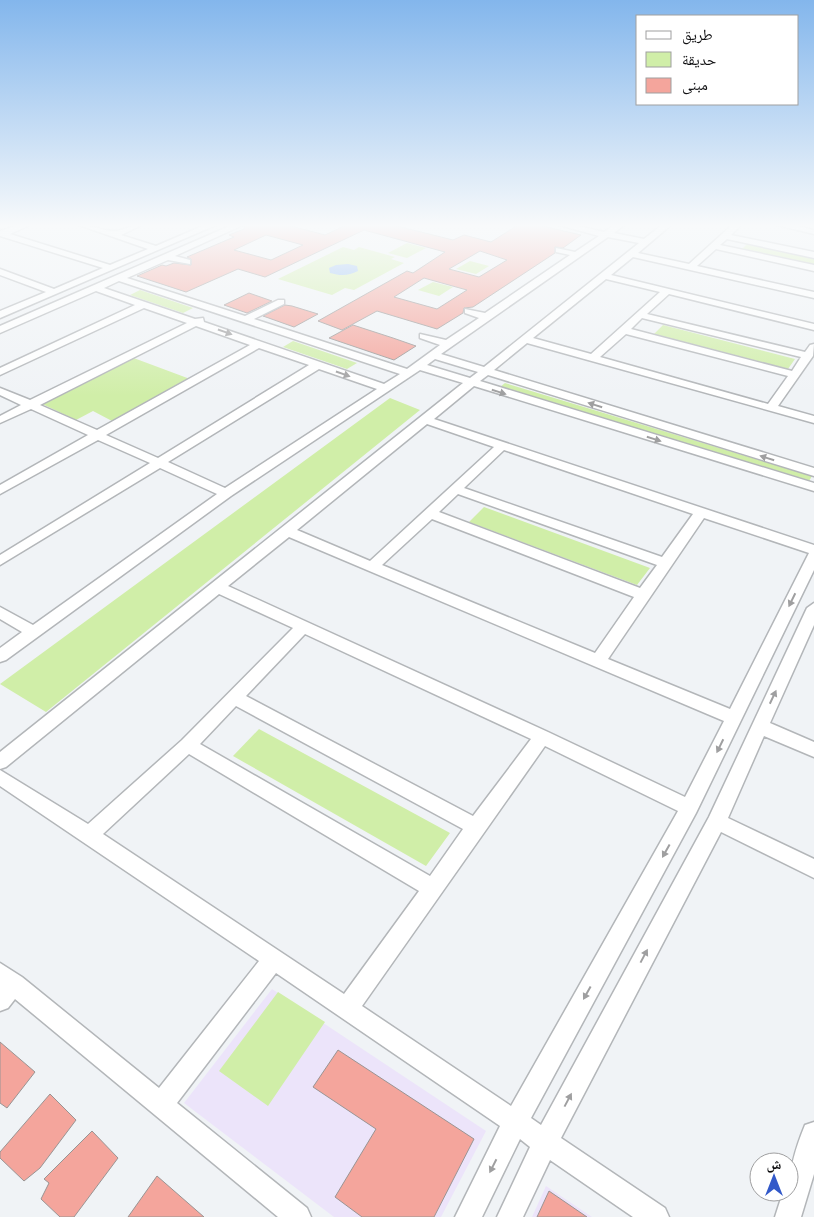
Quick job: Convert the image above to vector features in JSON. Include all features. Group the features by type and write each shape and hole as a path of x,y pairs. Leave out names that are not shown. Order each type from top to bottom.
{"street":[{"path":"28,282 55,292"},
{"path":"0,314 79,282"},
{"path":"0,330 110,282"},
{"path":"130,282 408,373"},
{"path":"0,656 226,493 419,366 447,344 539,282"},
{"path":"0,762 597,282"},
{"path":"628,282 814,326"},
{"path":"753,282 814,295"},
{"path":"96,288 385,388"},
{"path":"592,359 667,291"},
{"path":"245,320 280,302"},
{"path":"0,372 144,304"},
{"path":"0,420 210,316 215,310"},
{"path":"468,311 488,317"},
{"path":"640,315 811,352 770,408"},
{"path":"623,330 795,375"},
{"path":"0,490 261,345 286,334"},
{"path":"424,336 447,344"},
{"path":"525,339 814,420"},
{"path":"434,355 484,372 814,472"},
{"path":"0,561 316,364"},
{"path":"419,366 814,487"},
{"path":"0,391 226,493"},
{"path":"425,420 814,550"},
{"path":"373,566 458,490 502,446"},
{"path":"458,490 666,563"},
{"path":"597,662 700,513"},
{"path":"431,514 644,595"},
{"path":"287,531 734,718"},
{"path":"468,1217 515,1123 690,808 814,556"},
{"path":"216,587 690,808"},
{"path":"510,1217 545,1143 716,821 814,608"},
{"path":"0,612 33,632"},
{"path":"89,835 236,698 303,627"},
{"path":"236,698 476,827"},
{"path":"759,726 814,750"},
{"path":"348,1008 432,888 542,738"},
{"path":"188,744 432,888"},
{"path":"0,777 348,1008 656,1217"},
{"path":"716,821 814,869"},
{"path":"161,1105 274,959"},
{"path":"5,986 161,1105 298,1217"},
{"path":"788,1217 814,1134"}],"shaded area":[{"path":"272,989 486,1131 441,1217 334,1217 184,1103"},
{"path":"546,1186 592,1217 532,1217"}],"green space":[{"path":"287,282 369,282 354,290 345,288 332,295"},
{"path":"433,282 453,287 439,296 418,290"},
{"path":"140,290 193,308 183,313 130,295"},
{"path":"663,325 795,359 788,369 654,334"},
{"path":"293,341 357,363 347,369 283,347"},
{"path":"131,357 190,379 112,421 93,411 76,420 38,402"},
{"path":"505,383 812,476 809,481 500,387"},
{"path":"390,398 420,410 46,712 0,684"},
{"path":"484,507 650,568 637,585 469,522"},
{"path":"259,729 450,833 426,866 233,756"},
{"path":"278,992 325,1022 268,1106 219,1071"}],"building":[{"path":"155,282 209,282 186,292"},
{"path":"388,282 418,282 394,297 437,309 467,290 438,282 511,282 473,307 464,308 463,313 437,329 377,311 342,330 318,321"},
{"path":"249,293 272,301 247,313 224,305"},
{"path":"285,305 318,314 294,327 263,316"},
{"path":"353,325 416,346 394,360 329,338"},
{"path":"0,1042 35,1072 7,1108 0,1103"},
{"path":"338,1050 474,1139 434,1217 362,1217 335,1197 376,1129 313,1087"},
{"path":"50,1094 76,1120 40,1168 24,1181 0,1158 0,1152"},
{"path":"92,1131 118,1158 74,1217 60,1217 41,1199 49,1183 44,1179"},
{"path":"157,1176 204,1217 128,1217"},
{"path":"549,1191 587,1217 537,1217"}]}
